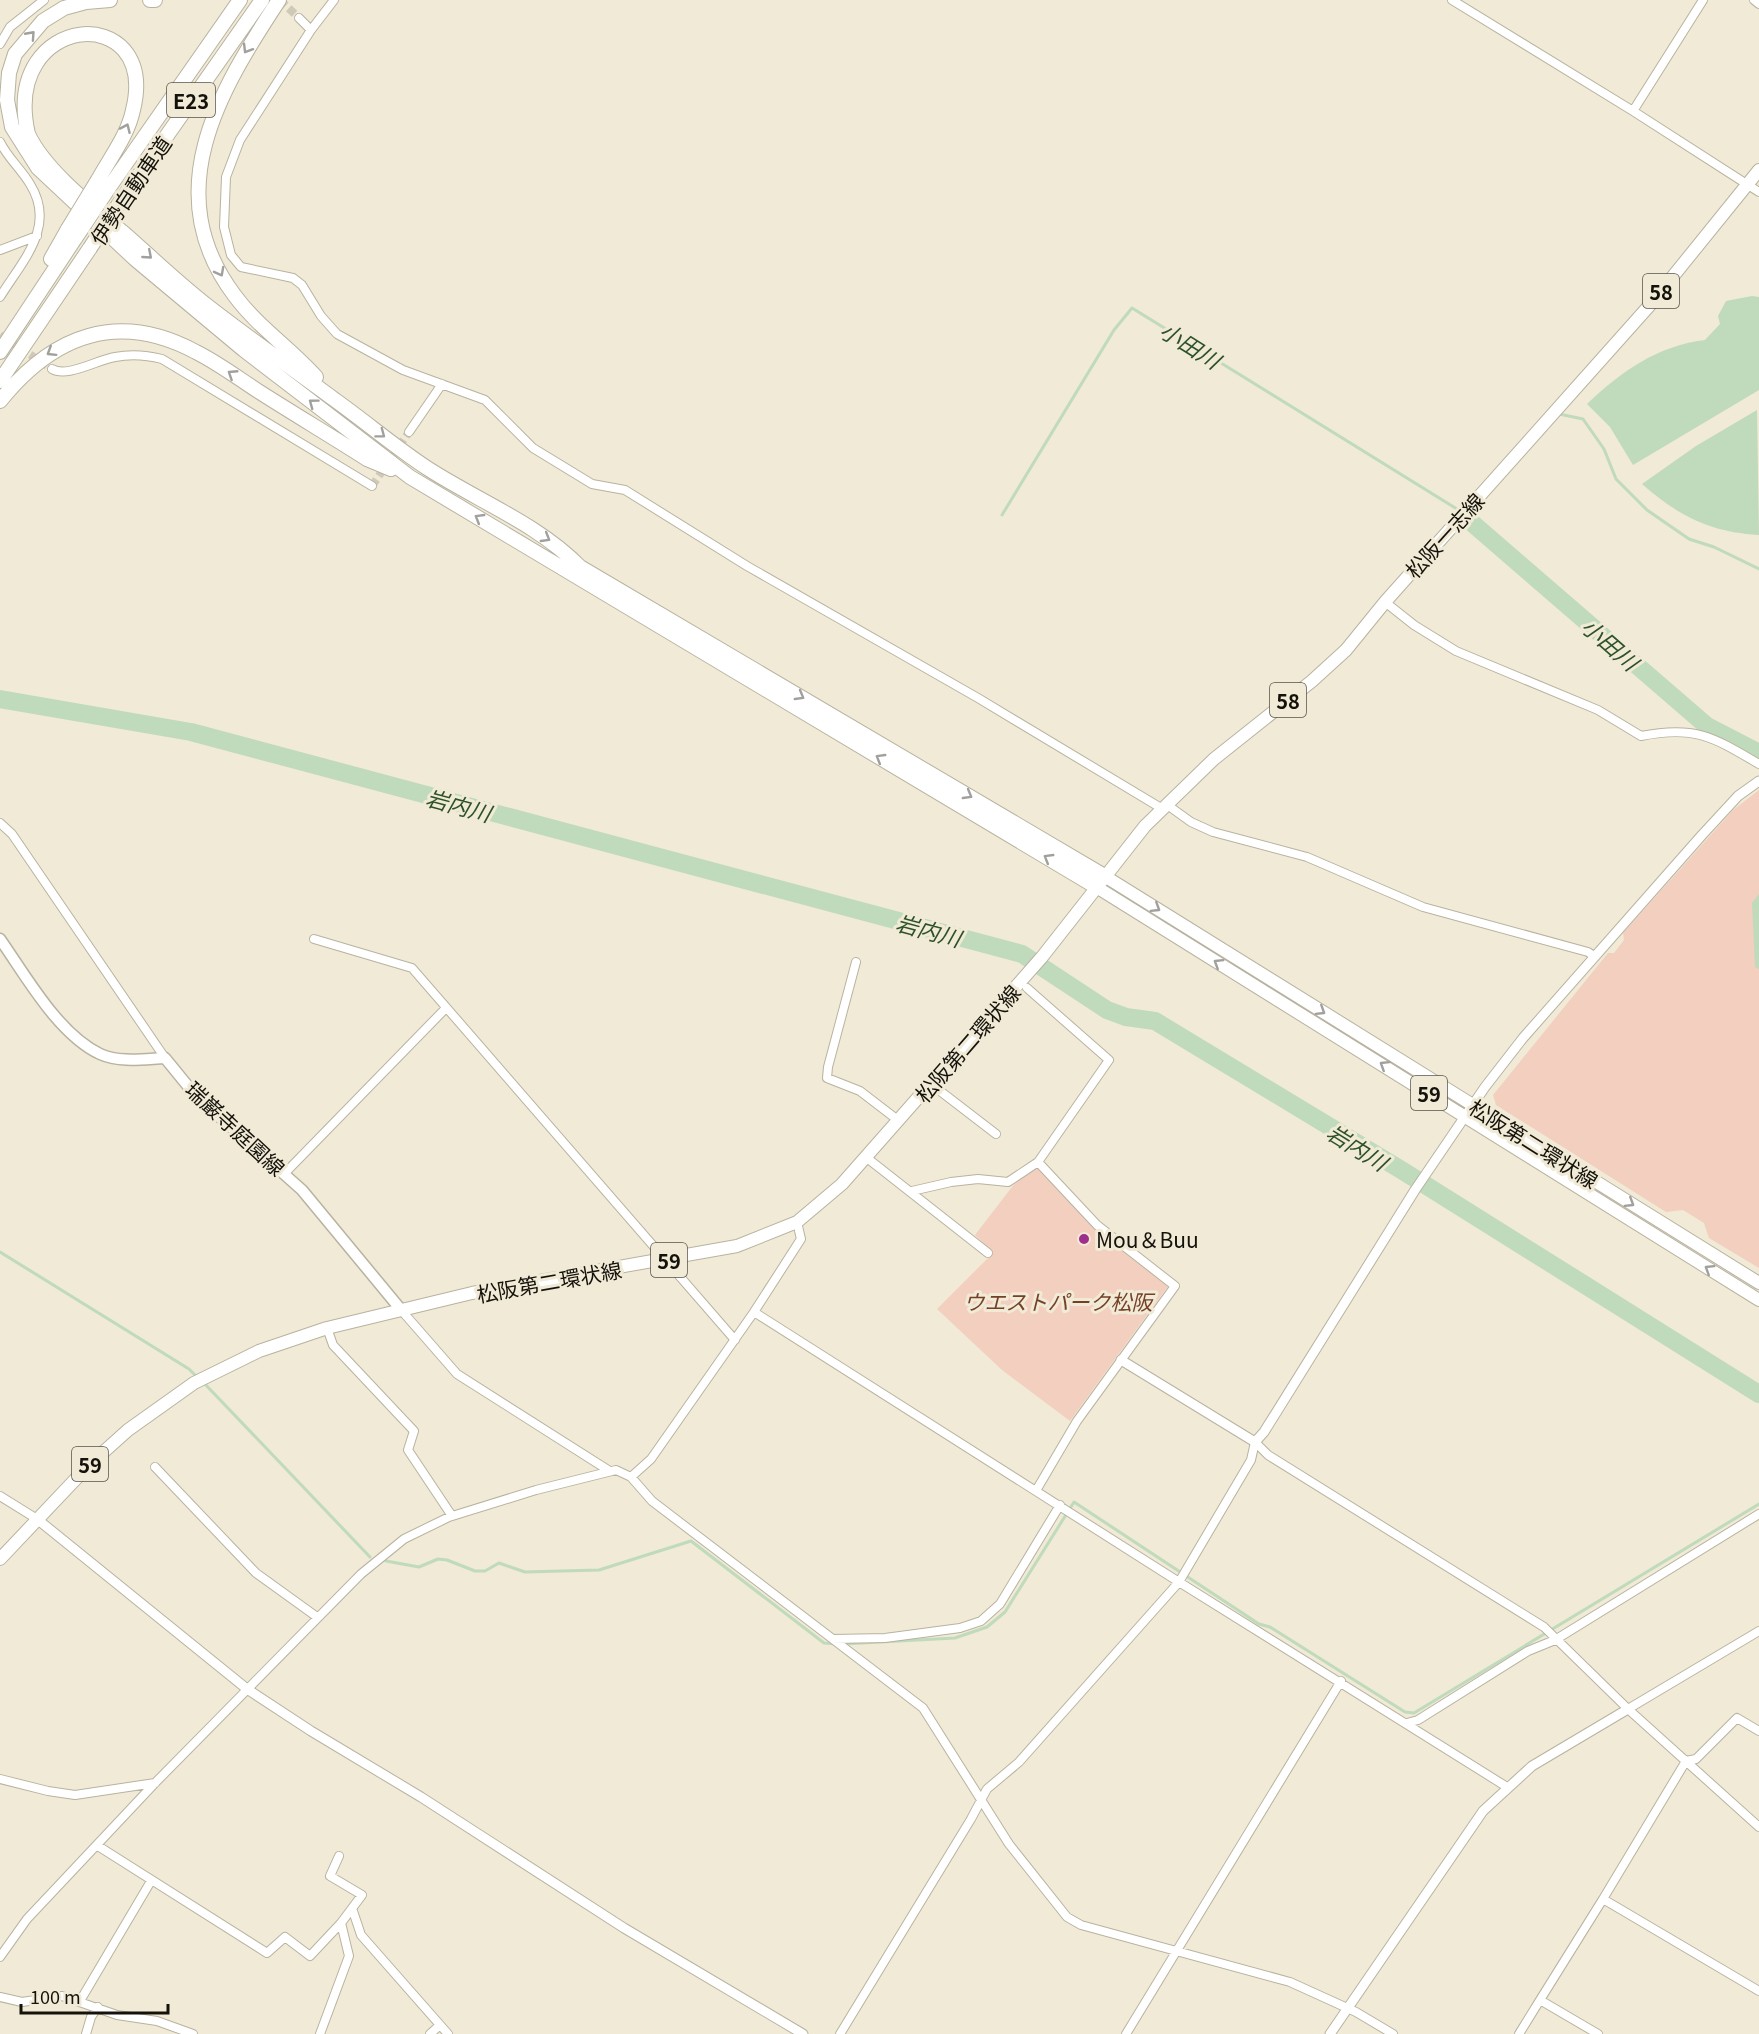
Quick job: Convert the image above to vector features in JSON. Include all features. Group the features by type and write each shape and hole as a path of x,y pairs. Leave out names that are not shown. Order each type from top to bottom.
{"highway":[{"path":"110,0 86,2 57,12 43,21 15,54 9,73 7,100 12,127 38,168 135,259 244,350 410,477 1102,882"},
{"path":"150,0 155,0"},
{"name":"伊勢自動車道","path":"0,352 103,184 240,0"},
{"name":"伊勢自動車道","path":"0,381 121,201 262,0"},
{"path":"279,0 228,81 212,117 201,152 198,184 200,213 207,245 235,296 263,328 314,374 334,399"},
{"path":"103,184 133,110 133,69 112,39 99,32 82,28 66,29 50,35 34,48 21,73 17,95 20,114 29,137 40,153 74,190 204,303 426,467 560,546 580,567 1102,882"},
{"path":"0,401 36,362 64,344 94,334 137,331 163,338 195,351 367,459 410,477"}],"main road":[{"name":"松阪一志線","path":"1102,882 1164,806 1214,759 1312,681 1346,650 1385,602 1649,306 1759,170"},
{"name":"松阪第二環状線","path":"0,1559 122,1434 194,1383 259,1351 327,1328 472,1293 665,1261 737,1246 797,1222 820,1205 867,1158 1042,957 1102,882 1468,1110 1759,1283"},
{"path":"0,939 53,1013 79,1038 101,1054 125,1060 165,1058"},
{"name":"瑞巌寺庭園線","path":"165,1058 196,1096 285,1173 320,1211 402,1311"},
{"name":"松阪第二環状線","path":"1468,1110 1759,1300"}],"street":[{"path":"0,44 10,27 44,0"},
{"path":"334,0 311,30 240,140 226,177 224,227 231,255 241,267 292,278 302,285 321,316 338,334 403,370 485,400 533,448 592,484 625,490 747,566 1191,822 1213,832 1307,857 1423,907 1588,952 1594,956"},
{"path":"1452,0 1633,111 1759,192"},
{"path":"1633,111 1703,0"},
{"path":"1754,0 1759,4"},
{"path":"299,18 311,30"},
{"path":"0,24 10,27"},
{"path":"0,142 9,158 30,184 41,209 38,236 0,297"},
{"path":"0,250 38,236"},
{"path":"52,369 67,373 100,360 129,355 162,359 372,486"},
{"path":"409,432 442,384"},
{"path":"1385,602 1414,625 1456,651 1598,710 1641,736 1665,731 1688,730 1705,736 1759,764"},
{"path":"840,2034 987,1789 1019,1762 1180,1581 1251,1460 1255,1442 1264,1432 1415,1190 1468,1110 1523,1038 1594,956 1722,812 1759,781"},
{"path":"0,823 12,834 165,1058"},
{"path":"314,939 412,968 445,1009 735,1340"},
{"path":"856,962 827,1078 860,1091 899,1121"},
{"path":"912,1191 958,1181 1008,1182 1038,1162 1109,1060 1027,988"},
{"path":"285,1173 445,1009"},
{"path":"931,1084 996,1134"},
{"path":"867,1158 912,1191 988,1253"},
{"path":"1037,1490 1077,1421 1175,1286 1097,1225 1038,1162"},
{"path":"631,1478 651,1460 754,1312 801,1239 797,1222"},
{"path":"402,1311 457,1374 608,1470"},
{"path":"754,1312 1507,1787"},
{"path":"327,1328 333,1345 414,1431 408,1450 452,1516"},
{"path":"1121,1360 1255,1442 1268,1455 1544,1627 1628,1709 1759,1827"},
{"path":"155,1467 256,1573 317,1617"},
{"path":"0,1957 27,1919 155,1783 317,1617 361,1574 399,1542 452,1516 608,1470 616,1470 631,1478 652,1501 922,1708 1009,1844 1067,1917 1081,1925 1290,1982 1393,2034"},
{"path":"0,1496 37,1519 247,1689 624,1928 803,2034"},
{"path":"834,1640 885,1638 960,1628 981,1621 1000,1604 1062,1506"},
{"path":"1407,1723 1418,1720 1528,1651 1554,1638 1759,1514"},
{"path":"1330,2034 1483,1811 1507,1787 1532,1766 1759,1631"},
{"path":"1126,2034 1341,1681"},
{"path":"1519,2034 1686,1761 1696,1759 1737,1718 1759,1731"},
{"path":"0,1779 75,1795 155,1783"},
{"path":"98,1846 267,1953 285,1936 310,1956 353,1911 362,1895 330,1876 339,1856"},
{"path":"80,2001 151,1881"},
{"path":"1603,1899 1759,1991"},
{"path":"353,1911 361,1935 448,2034"},
{"path":"320,2034 349,1956 341,1923"},
{"path":"0,1997 22,2002 62,1996 117,2015 157,2021 193,2034"},
{"path":"1540,2000 1598,2034"},
{"path":"86,2034 91,2017 98,2007"},
{"path":"430,2034 440,2025"}],"green space":[{"path":"1759,790 1759,1268 1709,1238 1704,1223 1683,1210 1666,1212 1496,1105 1493,1095 1608,953 1614,953 1624,940 1623,933 1733,810"},
{"name":"ウエストパーク松阪","path":"1033,1167 1042,1170 1168,1286 1070,1421 1002,1370 937,1309 993,1253 975,1235 1015,1183"}],"shaded area":[{"path":"1752,296 1759,297 1759,390 1633,465 1610,427 1587,404 1613,381 1641,362 1671,348 1705,340 1720,324 1718,316 1726,301"},
{"path":"1757,410 1759,535 1725,530 1696,520 1669,505 1642,484 1696,446"},
{"path":"1759,894 1759,969 1755,967 1752,903"}],"waterway":[{"name":"小田川","path":"1002,515 1114,330 1132,308 1457,509"},
{"path":"1559,414 1583,419 1604,449 1616,479 1647,510 1689,539 1714,547 1759,569"},
{"name":"小田川","path":"1471,522 1707,726 1759,753"},
{"name":"岩内川","path":"0,699 191,732 1022,954 1107,1010 1126,1017 1155,1021 1403,1171 1759,1394"},
{"path":"0,1252 189,1369 198,1378"},
{"path":"203,1382 370,1557"},
{"path":"843,1644 955,1638 987,1627 1005,1612 1074,1502 1259,1624 1270,1627 1405,1712 1414,1713 1759,1504"},
{"path":"386,1561 419,1567 438,1559 447,1560 475,1571 485,1571 499,1563 525,1572 599,1570 691,1541 824,1643 837,1644"}],"tunnel":[{"path":"280,0 299,18"},
{"path":"0,335 52,369"},
{"path":"372,486 409,432"}],"place":[{"name":"Mou＆Buu","path":"1084,1239"}]}
